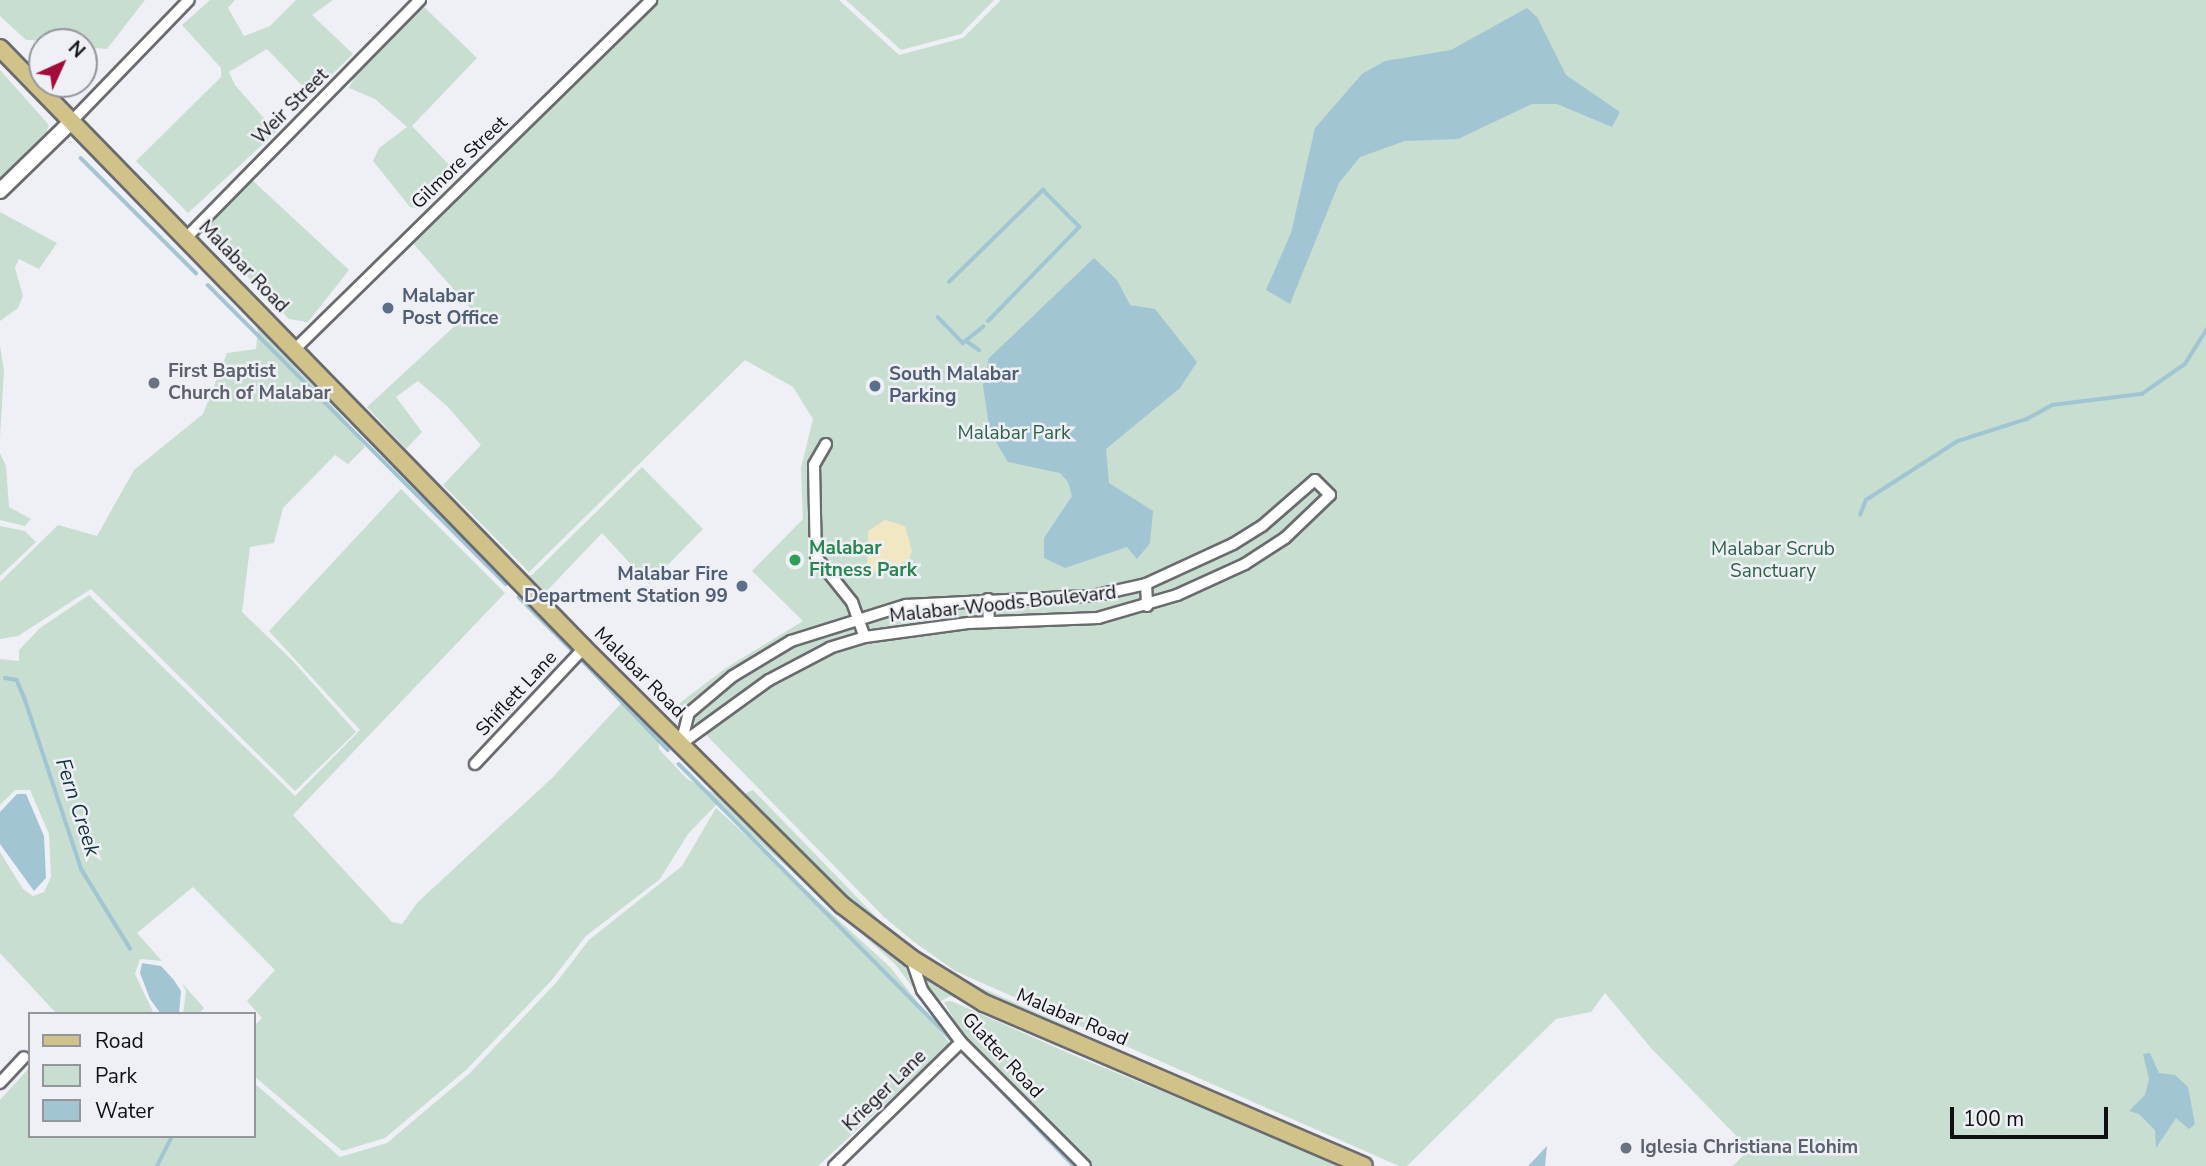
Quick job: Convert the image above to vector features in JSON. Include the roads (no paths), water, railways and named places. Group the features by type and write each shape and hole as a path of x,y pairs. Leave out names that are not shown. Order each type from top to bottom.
{"main road":[{"name":"Malabar Road","path":"0,48 584,648 842,905 911,958 984,1003 1364,1166"}],"street":[{"path":"0,191 189,0"},
{"name":"Weir Street","path":"186,238 420,0"},
{"name":"Gilmore Street","path":"294,350 651,0"},
{"path":"826,444 814,465 816,557 852,602 865,637"},
{"name":"Malabar Woods Boulevard","path":"1315,480 1330,495 1285,538 1245,564 1147,606 1098,618 989,622 865,637 830,648 769,680 681,744 689,713 733,676 791,641 906,605 1093,596 1146,584 1233,544 1262,526 1315,480"},
{"path":"1146,584 1147,606"},
{"path":"988,599 989,622"},
{"name":"Shiflett Lane","path":"475,764 584,648"},
{"name":"Glatter Road","path":"911,958 922,990 961,1042 1084,1166"},
{"name":"Krieger Lane","path":"834,1166 961,1042"},
{"path":"0,1083 24,1057"}],"water":[{"path":"1527,8 1537,17 1566,75 1620,112 1612,127 1557,104 1532,104 1458,139 1405,141 1360,157 1339,183 1290,304 1266,290 1291,233 1315,128 1362,74 1385,61 1451,50"},
{"path":"1094,258 1117,280 1130,305 1155,309 1197,362 1180,388 1106,449 1109,483 1153,511 1150,543 1137,559 1127,547 1065,568 1044,558 1044,538 1072,496 1068,482 1060,473 1008,462 990,432 983,386 989,358"},
{"path":"17,794 26,794 44,836 46,878 34,891 0,844 0,812"},
{"path":"142,963 161,966 181,991 179,1012 160,1012 150,999 140,973"},
{"path":"2150,1053 2159,1073 2175,1075 2188,1087 2195,1124 2189,1129 2176,1118 2156,1148 2155,1130 2139,1114 2129,1111 2145,1095 2149,1079 2143,1054"},
{"path":"1547,1146 1545,1166 1528,1166"}],"waterway":[{"path":"81,158 196,273"},
{"path":"949,282 1043,190 1080,227 989,321"},
{"path":"208,285 506,584"},
{"path":"938,317 963,343 983,327"},
{"path":"1860,515 1866,500 1958,441 2027,419 2052,405 2142,394 2185,364 2206,330"},
{"path":"968,342 979,350"},
{"path":"519,597 571,649"},
{"path":"583,661 668,750"},
{"name":"Fern Creek","path":"5,678 17,680 25,699 82,870 130,948"},
{"path":"679,764 955,1043"},
{"path":"964,1052 1074,1166"},
{"name":"Fern Creek","path":"157,1166 171,1138"}],"place":[{"name":"Malabar Post Office","path":"388,308"},
{"name":"First Baptist Church of Malabar","path":"154,383"},
{"name":"South Malabar Parking","path":"875,386"},
{"name":"Malabar Fitness Park","path":"795,560"},
{"name":"Malabar Fire Department Station 99","path":"742,586"},
{"name":"Iglesia Christiana Elohim","path":"1626,1148"}],"park label":[{"name":"Malabar Park","path":"1014,434"},
{"name":"Malabar Scrub Sanctuary","path":"1773,561"}]}
